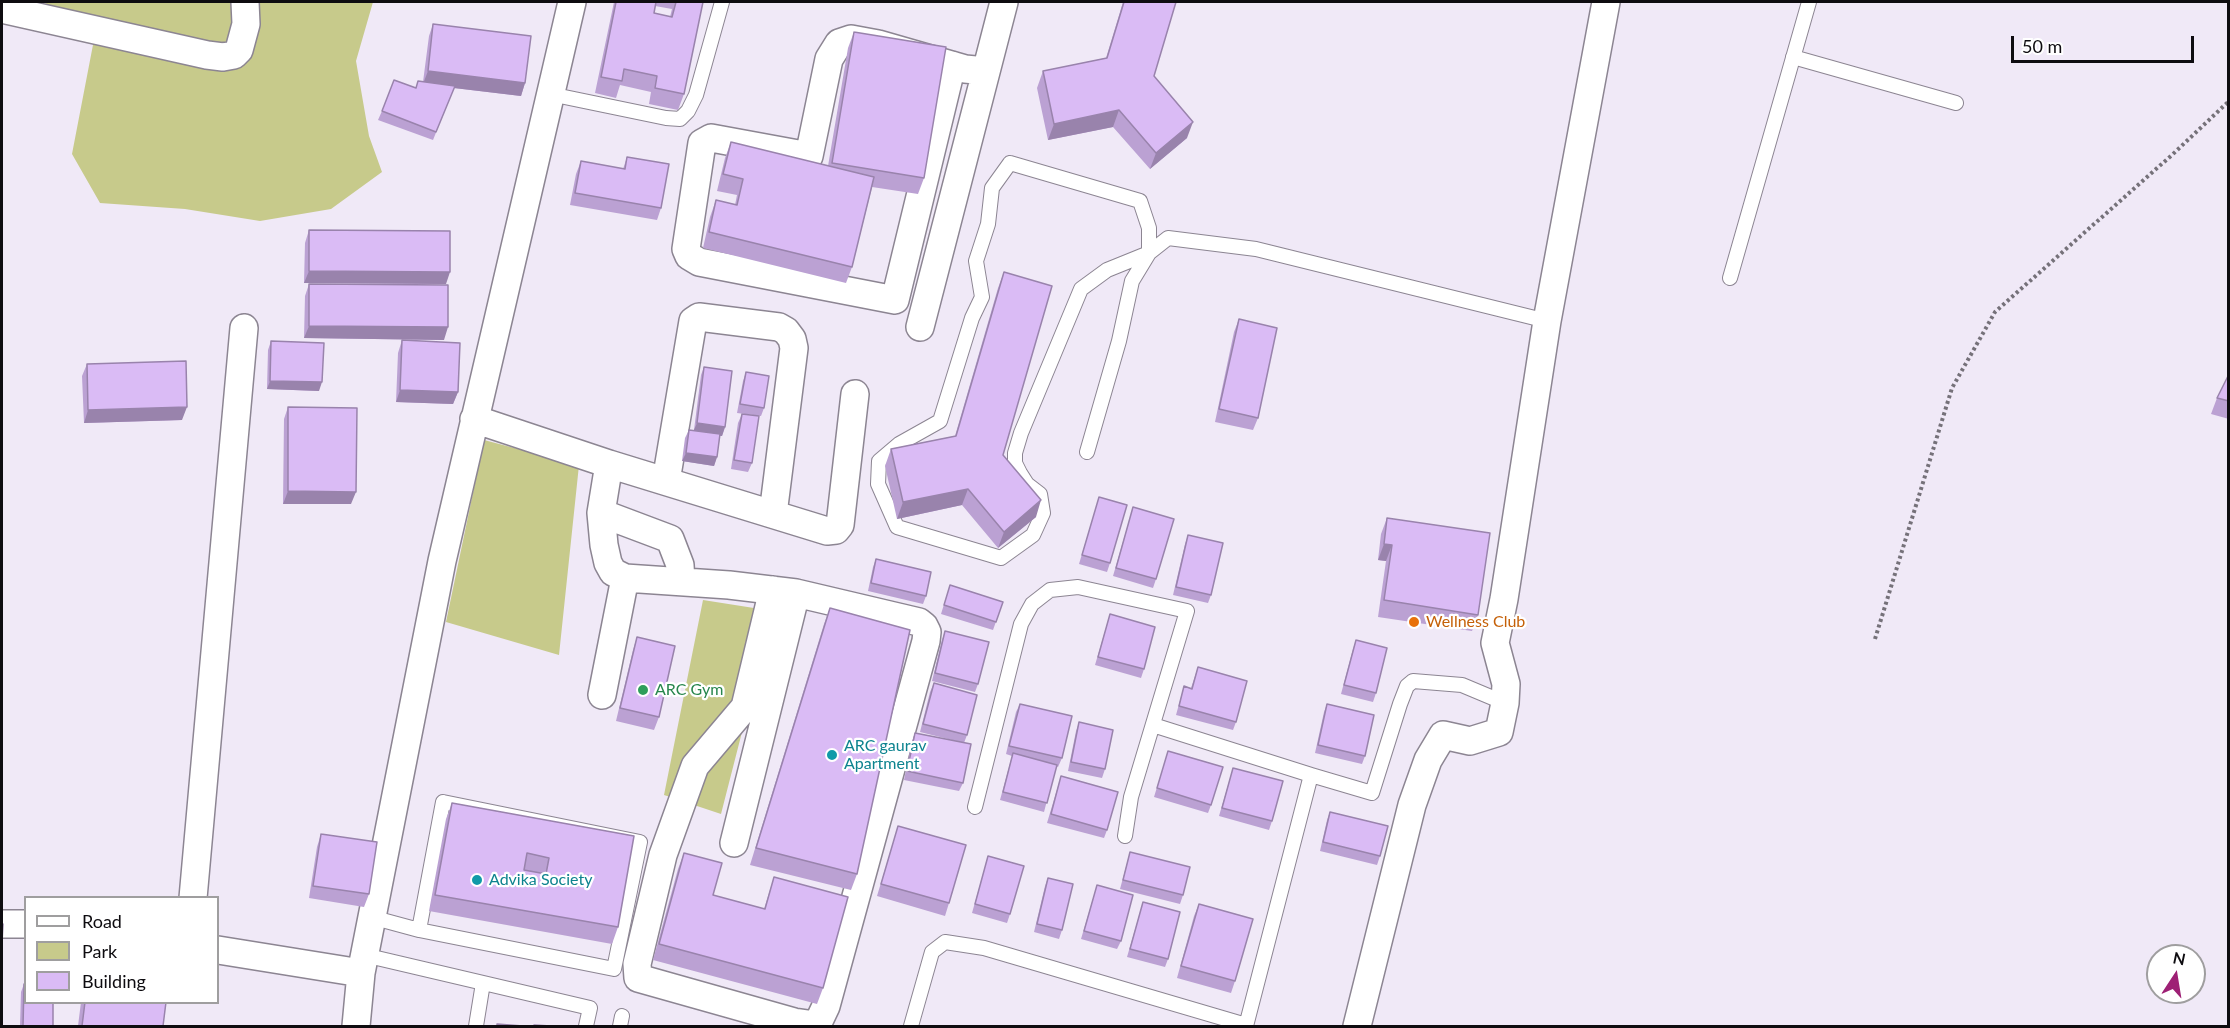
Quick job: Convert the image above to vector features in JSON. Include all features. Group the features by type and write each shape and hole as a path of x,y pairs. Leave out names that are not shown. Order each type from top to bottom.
{"street":[{"path":"2,9 223,57 234,55 239,50 246,24 245,2"},
{"path":"356,1026 371,917 442,561 572,2"},
{"path":"920,327 1004,2"},
{"path":"1357,1026 1412,805 1428,760 1443,735 1470,741 1498,732 1505,703 1506,684 1495,643 1504,599 1547,321 1606,2"},
{"path":"952,65 895,300 699,262 689,256 686,249 702,143 711,138 809,156 829,59 839,43 851,39 878,44 952,65 986,71"},
{"path":"666,482 693,321 699,317 779,327 786,331 792,339 794,348 773,514"},
{"path":"193,896 244,328"},
{"path":"474,419 609,464 827,531 836,530 840,525 855,394"},
{"path":"609,464 601,513 608,563 613,572 625,578 681,581 784,592 918,622 927,632 826,1006 818,1023 808,1024 638,978 637,971 663,855 695,766 745,707 784,592"},
{"path":"601,513 670,539 680,565 681,581"},
{"path":"602,696 625,578"},
{"path":"734,843 784,592"},
{"path":"2,924 24,924"},
{"path":"219,950 363,964"}],"lane":[{"path":"550,94 680,119 688,111 696,95 722,2"},
{"path":"1730,278 1809,2"},
{"path":"1794,57 1956,103"},
{"path":"1087,452 1119,341 1132,280 1149,253 1149,228 1140,201 1010,163 992,188 988,224 976,261 982,297 972,318 940,421 899,444 879,461 878,484 897,527 1001,558 1033,535 1043,513 1040,494 1027,484 1016,463 1015,453 1021,433 1081,289 1107,270 1149,253 1168,238 1257,249 1547,321"},
{"path":"975,807 1021,624 1032,603 1050,590 1078,587 1187,611 1131,797 1125,836"},
{"path":"1153,726 1372,793 1400,704 1407,686 1413,681 1462,685 1505,703"},
{"path":"911,1026 932,952 945,942 984,948 1246,1026 1311,775"},
{"path":"371,917 419,930 614,969 640,842 443,802 419,930"},
{"path":"363,964 483,983 590,1008 586,1026"},
{"path":"476,1026 483,983"}],"path":[{"path":"1875,639 1952,388 1995,312 2229,102"}],"green space":[{"path":"42,2 373,2 356,61 369,136 382,172 331,209 260,221 185,209 100,203 72,154 97,24"},
{"path":"484,440 579,465 559,655 446,622"},
{"path":"703,600 773,611 721,814 664,795"}],"building":[{"path":"616,2 656,2 654,13 672,17 676,2 703,2 684,94 655,88 657,76 624,69 622,81 601,77"},
{"path":"1124,2 1176,2 1154,76 1193,122 1156,153 1119,110 1054,124 1043,71 1107,58"},
{"path":"433,24 531,36 525,83 428,71"},
{"path":"854,32 946,47 924,178 832,163"},
{"path":"394,80 416,88 418,81 455,86 436,132 382,111"},
{"path":"731,142 874,177 852,267 709,232 716,200 737,205 743,179 723,174"},
{"path":"627,157 669,164 661,208 575,193 581,161 625,169"},
{"path":"309,230 450,231 450,272 309,271"},
{"path":"1004,272 1052,286 1003,455 1041,500 1004,532 968,489 903,502 891,449 956,436"},
{"path":"309,284 448,285 448,327 309,326"},
{"path":"1239,319 1277,328 1258,418 1219,409"},
{"path":"402,340 460,343 458,392 400,390"},
{"path":"271,341 324,343 322,382 270,381"},
{"path":"186,361 187,407 88,410 87,364"},
{"path":"704,367 732,371 725,427 697,423"},
{"path":"746,372 769,376 764,408 740,404"},
{"path":"2229,374 2229,401 2217,398"},
{"path":"288,407 357,408 356,492 288,491"},
{"path":"742,414 759,416 752,463 734,460"},
{"path":"689,430 720,434 717,457 686,453"},
{"path":"1099,497 1127,505 1110,563 1082,555"},
{"path":"1133,507 1174,519 1156,579 1116,568"},
{"path":"1387,518 1490,533 1478,615 1384,600 1392,545 1384,544"},
{"path":"1188,535 1223,543 1211,595 1176,587"},
{"path":"876,559 931,572 926,596 871,583"},
{"path":"950,585 1003,602 996,622 944,605"},
{"name":"ARC gaurav Apartment","path":"830,608 910,630 857,874 756,848"},
{"path":"1110,614 1155,627 1144,669 1098,657"},
{"path":"945,631 989,642 978,684 935,673"},
{"name":"ARC Gym","path":"637,637 675,646 659,717 620,708"},
{"path":"1356,640 1387,648 1376,693 1344,685"},
{"path":"1198,667 1247,681 1236,722 1179,706 1184,686 1192,689"},
{"path":"934,683 977,695 967,735 923,724"},
{"path":"1020,704 1072,716 1062,758 1009,746"},
{"path":"1327,704 1374,715 1365,756 1318,745"},
{"path":"1079,722 1113,730 1105,769 1071,762"},
{"path":"915,733 971,744 963,783 907,771"},
{"path":"1168,751 1223,767 1211,805 1157,788"},
{"path":"1013,753 1057,765 1047,803 1003,792"},
{"path":"1233,768 1283,781 1272,821 1222,808"},
{"path":"1061,776 1118,792 1107,830 1051,814"},
{"name":"Advika Society","path":"452,803 634,836 618,927 435,895","holes":["527,853 549,858 546,874 524,870"]},
{"path":"1330,812 1388,826 1380,856 1323,842"},
{"path":"898,826 966,845 949,903 881,884"},
{"path":"321,834 377,842 369,894 313,886"},
{"path":"1130,852 1190,867 1183,895 1123,880"},
{"path":"684,853 722,863 713,895 765,909 774,877 848,897 823,988 659,944"},
{"path":"988,856 1024,866 1010,914 975,904"},
{"path":"1048,878 1073,884 1062,930 1037,924"},
{"path":"1097,885 1133,895 1121,941 1084,931"},
{"path":"1143,902 1180,912 1168,959 1130,949"},
{"path":"1199,904 1253,919 1235,981 1181,966"},
{"path":"24,984 24,1004 53,1004 53,1026 23,1026"},
{"path":"85,1004 166,1004 163,1026 82,1026"},
{"path":"497,1024 523,1026 497,1026"}],"place":[{"name":"Wellness Club","path":"1414,622"},
{"name":"ARC Gym","path":"643,690"},
{"name":"ARC gaurav Apartment","path":"832,755"},
{"name":"Advika Society","path":"477,880"}]}
